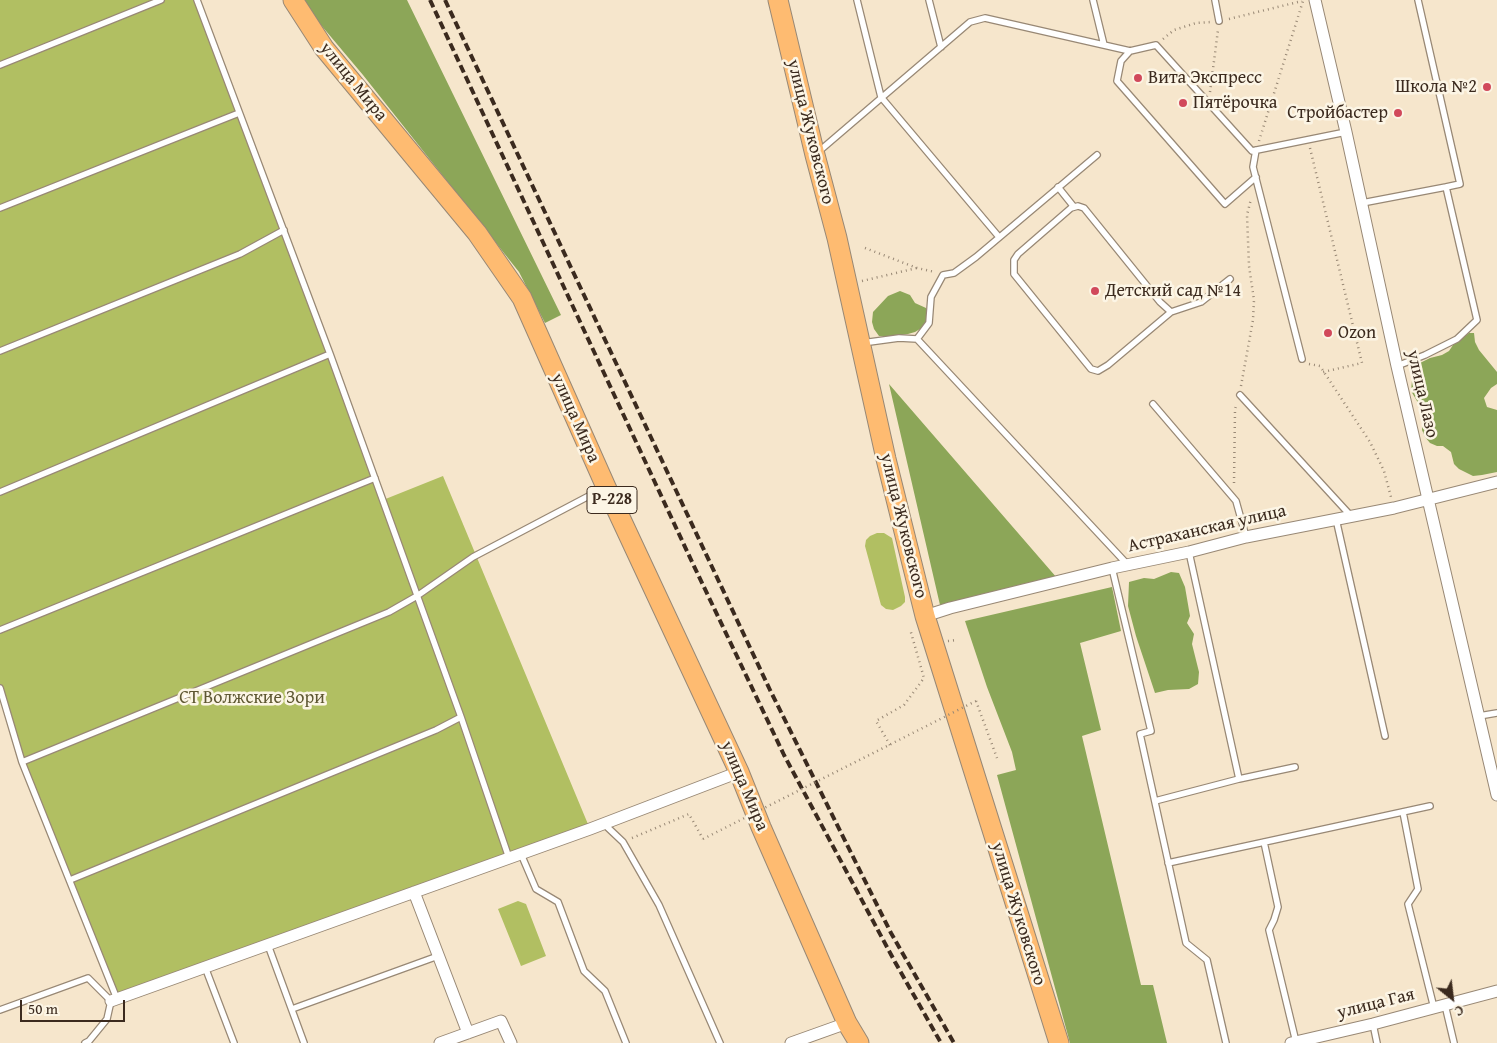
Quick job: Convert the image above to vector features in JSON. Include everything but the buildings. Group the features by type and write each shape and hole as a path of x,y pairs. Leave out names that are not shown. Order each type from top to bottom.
{"main road":[{"name":"улица Мира","path":"293,0 324,48 477,233 522,298 606,487 739,772 761,827 847,1023 859,1043"},
{"name":"улица Жуковского","path":"778,0 848,285 886,459 926,616 1059,1043"}],"street":[{"name":"улица Лазо","path":"1315,0 1397,366 1497,795"},
{"name":"Астраханская улица","path":"926,616 950,608 1112,568 1129,566 1246,537 1335,518 1394,508 1497,482"},
{"path":"114,1000 604,824 739,772"},
{"path":"414,892 468,1033"},
{"name":"улица Гая","path":"1294,1042 1320,1040 1497,991"},
{"path":"440,1043 501,1021 510,1043"},
{"path":"791,1043 847,1023"}],"lane":[{"path":"0,65 161,0"},
{"path":"197,0 330,354 461,717 509,858"},
{"path":"857,0 881,97 999,237"},
{"path":"929,0 941,47"},
{"path":"1093,0 1104,45"},
{"path":"1215,0 1219,21"},
{"path":"1362,203 1460,184 1418,0"},
{"path":"815,154 970,22 986,18 1130,50 1156,45 1252,151 1346,132"},
{"path":"1130,50 1121,61 1117,81 1225,204 1256,177"},
{"path":"0,208 239,112"},
{"path":"1256,150 1254,167 1256,177 1302,359"},
{"path":"917,339 929,323 931,297 943,275 954,273 1097,155"},
{"path":"1058,187 1074,207 1084,208 1155,296 1171,312"},
{"path":"1397,366 1457,339 1477,320 1446,187"},
{"path":"1074,207 1018,254 1014,260 1013,267 1014,274 1091,369 1098,371 1108,365 1171,312 1202,302 1230,279"},
{"path":"0,351 240,254 284,230"},
{"path":"861,343 899,338 917,339 1129,566"},
{"path":"0,492 330,354"},
{"path":"1240,395 1351,516"},
{"path":"1153,404 1236,501 1246,537"},
{"path":"0,630 375,478"},
{"path":"22,762 389,612 417,596 473,557 606,487"},
{"path":"1335,518 1385,736"},
{"path":"1189,552 1239,779"},
{"path":"1112,568 1151,731 1140,734 1186,943 1207,960 1226,1043"},
{"path":"0,688 22,762 70,880 114,1000 107,1019 89,1041 85,1043"},
{"path":"1479,716 1497,713"},
{"path":"70,880 436,730 461,717"},
{"path":"1154,801 1239,779 1296,767"},
{"path":"1168,862 1430,806"},
{"path":"1403,812 1418,889 1408,904 1439,1006 1454,1043"},
{"path":"604,824 623,842 659,905 720,1043"},
{"path":"1264,842 1278,908 1269,930 1294,1042"},
{"path":"521,854 536,889 558,902 584,971 605,992 626,1043"},
{"path":"268,944 304,1043"},
{"path":"292,1010 438,956"},
{"path":"205,967 234,1043"},
{"path":"0,1010 88,978 114,1000"},
{"path":"1373,1024 1377,1043"}],"path":[{"path":"1256,150 1303,0"},
{"path":"1209,103 1219,21"},
{"path":"1308,140 1362,363 1323,372"},
{"path":"1236,501 1234,489 1235,410 1240,395 1254,320 1247,215 1256,177"},
{"path":"865,248 917,268 943,275"},
{"path":"848,285 917,268"},
{"path":"1302,359 1304,364 1312,363 1320,366 1370,442 1384,472 1394,508"},
{"path":"890,745 876,721 900,708 924,678 910,629"},
{"path":"623,842 688,814 703,838 976,702 997,758"}],"green space":[{"name":"СТ Волжские Зори","path":"0,0 197,0 383,500 443,476 590,829 117,999 22,762 0,688"},
{"path":"304,0 407,0 561,315 545,323 519,272 363,75 310,12"},
{"path":"900,291 910,295 915,303 926,308 928,315 925,326 908,334 889,337 879,336 872,322 873,312 888,296"},
{"path":"1469,333 1474,333 1475,342 1479,350 1497,372 1497,384 1491,388 1484,398 1487,407 1497,410 1497,472 1473,476 1459,469 1454,464 1451,452 1443,446 1430,443 1425,437 1422,430 1422,422 1429,412 1420,406 1411,391 1413,370 1418,364 1449,351 1453,345"},
{"path":"889,384 1057,578 940,605"},
{"path":"877,533 884,533 892,538 905,597 905,602 893,610 886,609 881,605 865,546 866,540"},
{"path":"1171,572 1179,573 1185,587 1190,616 1187,623 1194,634 1192,644 1199,672 1198,684 1189,689 1155,693 1128,606 1129,582 1144,578 1154,579"},
{"path":"1112,587 1121,631 1080,643 1101,730 1082,736 1141,985 1153,985 1167,1043 1070,1043 997,775 1016,770 1012,752 987,687 965,621"},
{"path":"518,901 526,904 546,956 521,966 498,909"}],"railway":[{"path":"430,0 784,755 895,962 941,1043"},
{"path":"445,0 770,690 891,933 954,1043"}],"place":[{"name":"Вита Экспресс","path":"1138,78"},
{"name":"Школа №2","path":"1487,87"},
{"name":"Пятёрочка","path":"1183,103"},
{"name":"Стройбастер","path":"1398,113"},
{"name":"Детский сад №14","path":"1095,291"},
{"name":"Ozon","path":"1328,333"}]}
